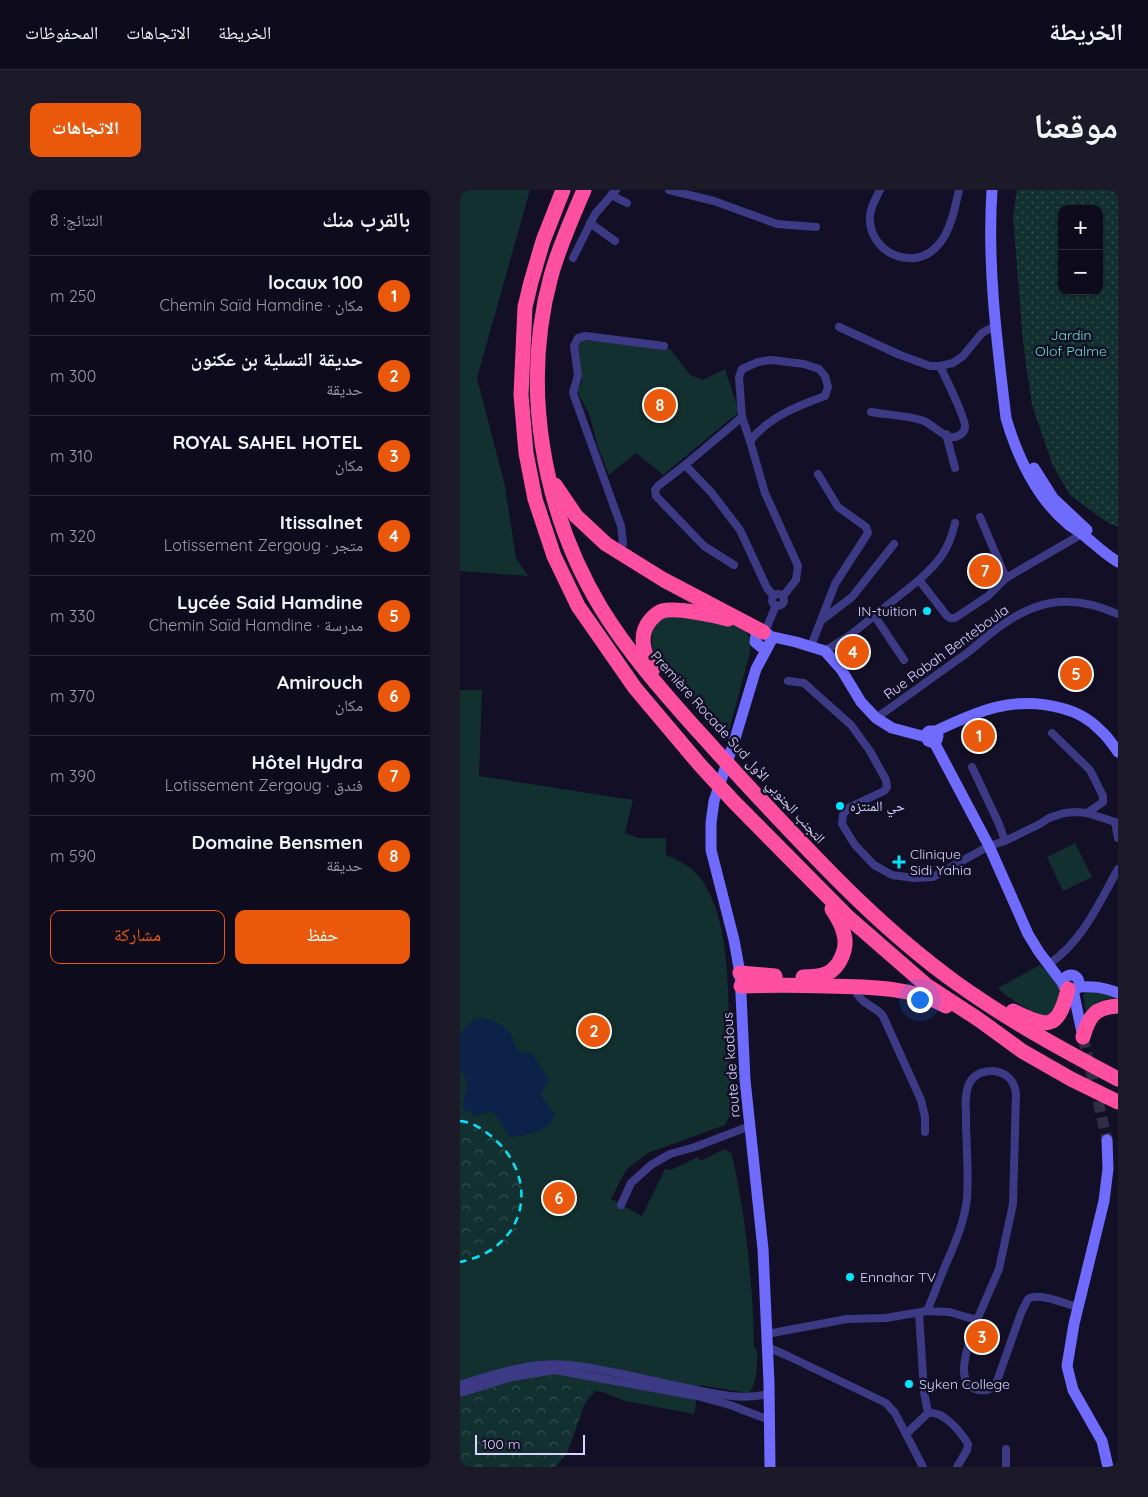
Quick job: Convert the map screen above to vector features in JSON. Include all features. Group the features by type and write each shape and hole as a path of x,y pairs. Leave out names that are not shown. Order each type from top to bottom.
{"highway":[{"path":"563,190 536,264 525,307 521,405 526,453 535,499 554,556 578,606 635,688 700,765 849,918 926,985 1022,1051 1071,1079 1118,1102"},
{"name":"Première Rocade Sud التجنب الجنوبي الأول","path":"584,190 570,222 552,275 538,351 539,409 546,468 557,508 576,561 601,609 651,679 747,785 845,888 900,938 980,999 1049,1044 1118,1079"},
{"path":"546,468 564,500 576,516 600,539 619,553 764,639"},
{"path":"710,744 651,665 643,646 646,626 656,614 683,611 732,619 764,639"},
{"path":"740,979 825,975 834,970 841,959 845,935 840,922 832,909 788,856"},
{"path":"740,979 774,984 853,986 884,989 933,1000 948,1007 980,1028 998,1033"},
{"path":"980,999 994,1002 1035,1022 1046,1023 1054,1020 1062,1010 1072,984"},
{"path":"1083,1036 1089,1018 1105,1007 1118,1006"},
{"path":"1093,1066 1118,1071"}],"main road":[{"path":"992,190 991,240 995,326 1006,418 1010,431 1027,470 1051,506 1070,526 1118,562"},
{"path":"1000,190 998,213 1001,305 1010,395 1017,429 1035,470 1053,498 1095,538 1118,554"},
{"path":"764,639 796,642 825,652 841,669 861,702 876,718 892,728 932,737 960,719 1004,704 1038,703 1073,711 1083,716 1101,731 1118,752"},
{"name":"route de kadous","path":"764,639 733,745 714,801 711,823 713,858 734,940 740,979 746,1080 763,1249 770,1467"},
{"path":"932,737 989,846 1028,934 1049,964 1072,984 1094,986 1118,993"},
{"path":"1072,984 1083,1036"},
{"path":"1107,1140 1108,1169 1104,1201 1078,1308 1067,1366 1079,1403 1102,1441 1108,1467"}],"street":[{"path":"669,190 714,201 777,224 816,227"},
{"path":"880,190 870,215 873,235 884,250 907,258 921,257 940,244 948,228 959,190"},
{"path":"573,258 590,223 602,204 614,192 626,203"},
{"path":"590,223 616,242"},
{"path":"839,327 900,355 930,366 940,366 953,363 964,356 982,332 995,326"},
{"path":"619,553 623,544 621,526 573,393 578,375 574,346 578,338 586,336 664,346"},
{"path":"750,441 757,433 794,407 825,396 828,387 825,376 819,369 804,364 771,360 758,362 742,369 739,377 742,417 765,493 798,566 796,580 783,596 782,604 776,605"},
{"path":"871,412 915,418 927,422 950,436 957,436 963,432 965,427 940,366"},
{"path":"734,565 704,546 656,496 655,490 742,417"},
{"path":"946,434 955,468"},
{"path":"685,465 711,492 740,530 767,588 774,596"},
{"path":"811,646 835,584 868,533 866,527 838,507 818,474"},
{"path":"980,518 1006,578"},
{"path":"825,652 849,636 937,564 952,538 955,523"},
{"path":"1066,543 1070,526"},
{"path":"919,580 950,618 955,618 972,607 1006,578 1082,534"},
{"path":"822,620 852,597 894,544"},
{"path":"774,596 780,594 783,596"},
{"path":"764,639 776,605 773,602 774,596"},
{"name":"Rue Rabah Benteboula","path":"876,718 922,687 946,666 964,655 1008,620 1029,608 1044,603 1075,601 1118,614"},
{"path":"874,616 904,660"},
{"path":"788,681 804,683 851,725 870,751 886,780 887,787 884,791 848,808 843,815 842,824 855,846 874,866 892,875 933,878 989,846 1005,841 1048,818 1076,812 1087,813 1116,822 1118,838"},
{"path":"1052,733 1090,770 1103,796 1103,802 1087,813"},
{"path":"972,767 1000,824 1005,841"},
{"path":"1049,964 1067,950 1087,925 1118,869"},
{"path":"853,986 861,1001 883,1016 916,1085 924,1108 926,1132"},
{"path":"927,1311 959,1233 964,1215 967,1197 966,1108 968,1087 973,1077 990,1070 1002,1073 1011,1080 1016,1093 1013,1204 999,1269 977,1320 966,1359 963,1374 966,1381 971,1387 984,1391 990,1390 996,1384 1021,1313 1028,1299 1036,1296 1043,1297 1078,1308"},
{"path":"621,1205 631,1184 651,1165 670,1154 695,1148 750,1126"},
{"path":"767,1334 847,1319 886,1318 927,1311 949,1312 977,1320"},
{"path":"919,1313 923,1382 928,1413"},
{"path":"767,1348 886,1403 892,1408 923,1467"},
{"path":"460,1385 526,1367 557,1364 590,1368 720,1395 748,1398 769,1394"},
{"path":"460,1393 512,1377 555,1370 697,1396 730,1405 769,1420"},
{"path":"906,1434 928,1413 936,1413 962,1435 968,1444 967,1450 957,1467"},
{"path":"1006,1449 1006,1467"}],"green space":[{"path":"460,190 530,190 477,378 505,486 516,558 528,576 460,571"},
{"name":"Jardin Olof Palme","path":"1017,190 1118,190 1118,527 1108,523 1070,495 1053,466 1032,405 1023,342 1013,217"},
{"path":"582,341 670,349 690,375 703,380 725,369 739,412 663,475 636,453 609,475 598,447 589,414 577,391 582,381 578,346"},
{"path":"661,616 724,620 746,632 750,638 750,652 726,742 663,671 653,654 651,629"},
{"path":"460,690 482,690 479,776 633,800 625,833 639,838 666,838 666,855 695,871 708,891 716,909 725,949 733,1110 725,1125 648,1153 626,1170 611,1199 642,1216 665,1169 671,1170 698,1157 700,1161 725,1149 732,1154 745,1226 750,1275 754,1347 757,1351 754,1385 748,1393 699,1385 694,1414 625,1401 603,1392 595,1391 585,1403 567,1453 555,1467 460,1467"},
{"path":"1075,843 1092,877 1063,891 1047,857"},
{"path":"1040,965 1049,973 1059,990 1061,1002 1050,1015 1043,1015 1032,1011 1011,999 998,988"},
{"path":"1088,990 1097,990 1118,998 1105,999 1086,1012 1083,995"},
{"path":"460,1119 479,1122 499,1136 524,1182 525,1206 515,1236 504,1247 469,1265 460,1265"},
{"path":"541,1374 595,1391 585,1403 567,1453 555,1467 460,1467 460,1395"}],"water":[{"path":"481,1018 503,1026 512,1036 518,1050 532,1053 549,1080 540,1095 555,1114 543,1129 530,1134 510,1137 496,1115 490,1112 476,1116 463,1110 467,1084 464,1075 460,1071 460,1033 473,1020"}],"tunnel":[{"path":"1083,1037 1107,1140"}],"railway":[{"path":"460,1121 484,1130 507,1153 517,1172 521,1191 520,1210 513,1227 500,1243 483,1255 460,1262"}],"place":[{"name":"Domaine Bensmen","path":"660,405"},
{"name":"Hôtel Hydra","path":"985,571"},
{"name":"IN-tuition","path":"927,611"},
{"name":"Itissalnet","path":"853,652"},
{"name":"Lycée Said Hamdine","path":"1076,674"},
{"name":"100 locaux","path":"979,736"},
{"name":"حي المنتزه","path":"840,806"},
{"name":"Clinique Sidi Yahia","path":"899,862"},
{"name":"حديقة التسلية بن عكنون","path":"594,1031"},
{"name":"Amirouch","path":"559,1198"},
{"name":"Ennahar TV","path":"850,1277"},
{"name":"ROYAL SAHEL HOTEL","path":"982,1337"},
{"name":"Syken College","path":"909,1384"}]}
